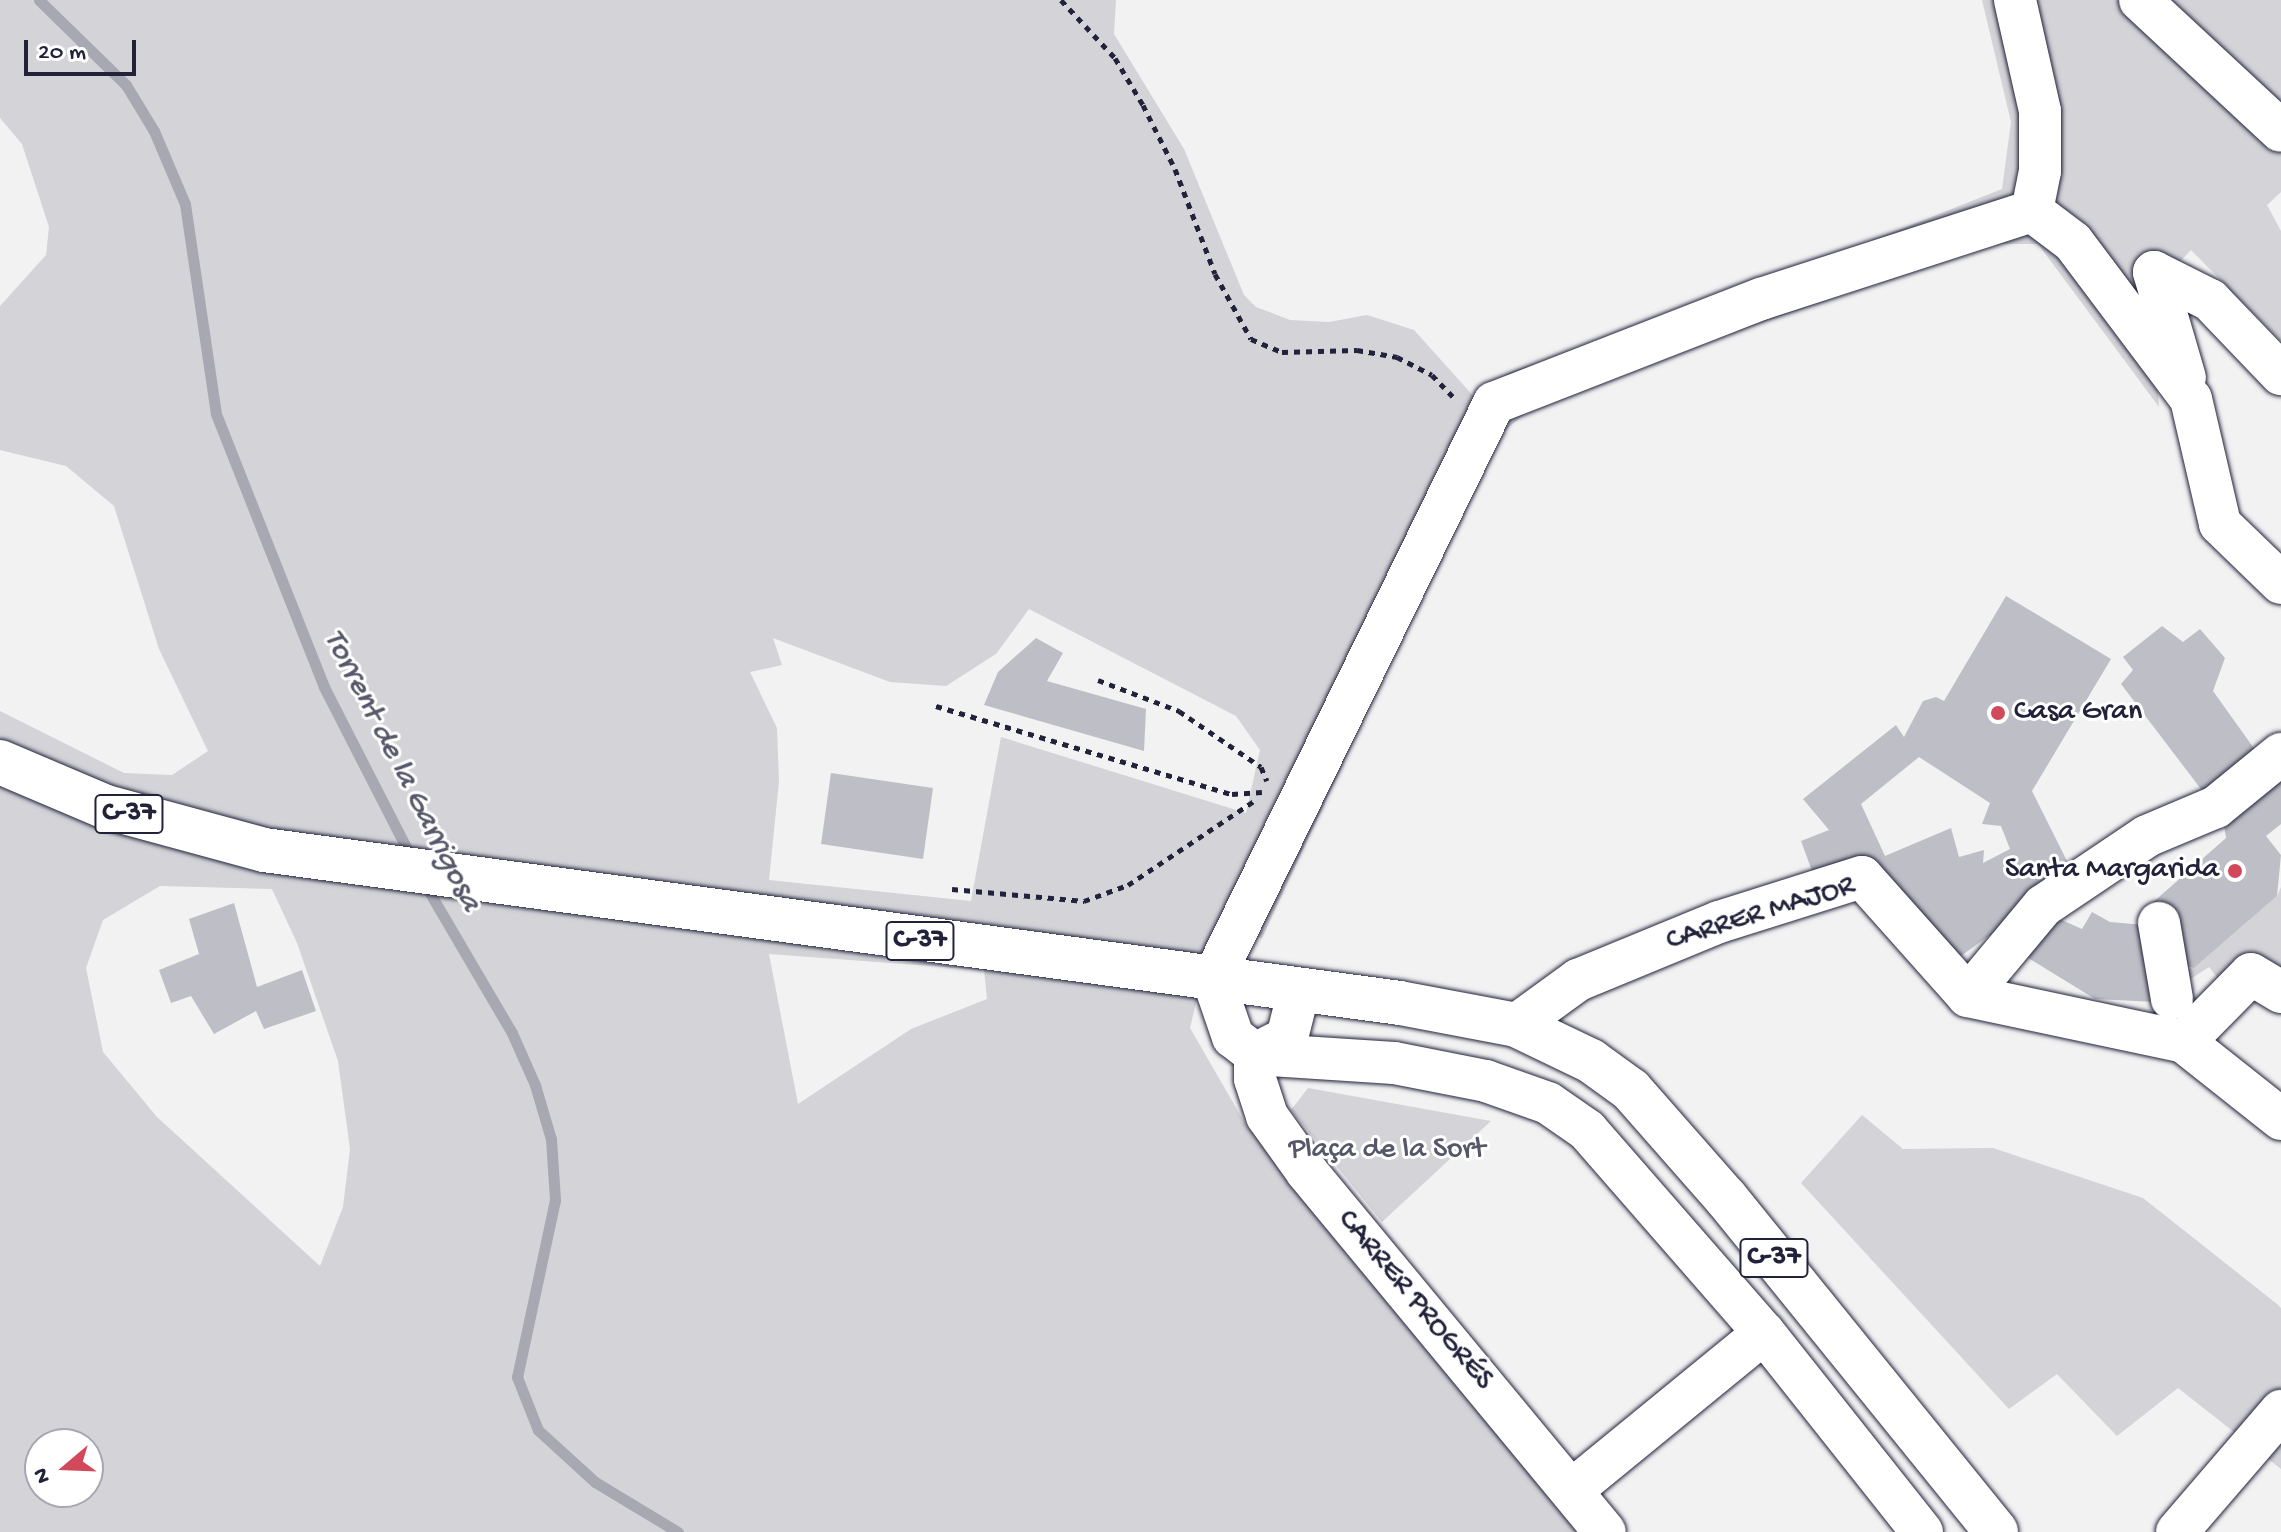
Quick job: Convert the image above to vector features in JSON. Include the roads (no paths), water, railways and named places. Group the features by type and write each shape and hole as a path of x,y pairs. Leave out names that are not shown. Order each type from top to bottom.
{"main road":[{"name":"C-37","path":"0,762 106,807 264,850 1469,1012 1516,1025 1580,1055 1631,1090 1726,1198 1996,1532"}],"street":[{"path":"2015,0 2040,111 2040,171 2032,211"},
{"path":"2140,0 2279,134"},
{"path":"2032,211 2073,242 2191,399"},
{"path":"1922,1532 1764,1333 1587,1130 1548,1103 1486,1081 1394,1063 1255,1054 1233,1037 1213,979 1494,403 1761,299 2032,211"},
{"path":"2281,374 2210,300 2154,272 2191,399 2220,524 2281,583"},
{"path":"1968,996 2043,906 2147,836 2216,807 2281,754"},
{"name":"CARRER MAJOR","path":"1516,1025 1578,980 1719,922 1862,877 1968,996"},
{"path":"2159,923 2179,1023 2281,1119"},
{"path":"1968,996 2179,1023 2251,974 2281,992"},
{"path":"1255,1054 1287,1038 1299,990"},
{"name":"CARRER PROGRÉS","path":"1255,1054 1255,1079 1267,1116 1307,1172 1605,1532"},
{"path":"1572,1490 1764,1333"},
{"path":"2177,1532 2281,1411"}],"waterway":[{"name":"Torrent de la Garrigosa","path":"39,0 126,85 154,131 185,204 216,414 324,687 411,857"},
{"name":"Torrent de la Garrigosa","path":"424,883 512,1033 535,1085 551,1139 555,1200 517,1377 538,1430 595,1482 678,1532"}],"place":[{"name":"Casa Gran","path":"1998,713"},
{"name":"Santa Margarida","path":"2235,871"}],"park label":[{"name":"Plaça de la Sort","path":"1387,1151"}]}
